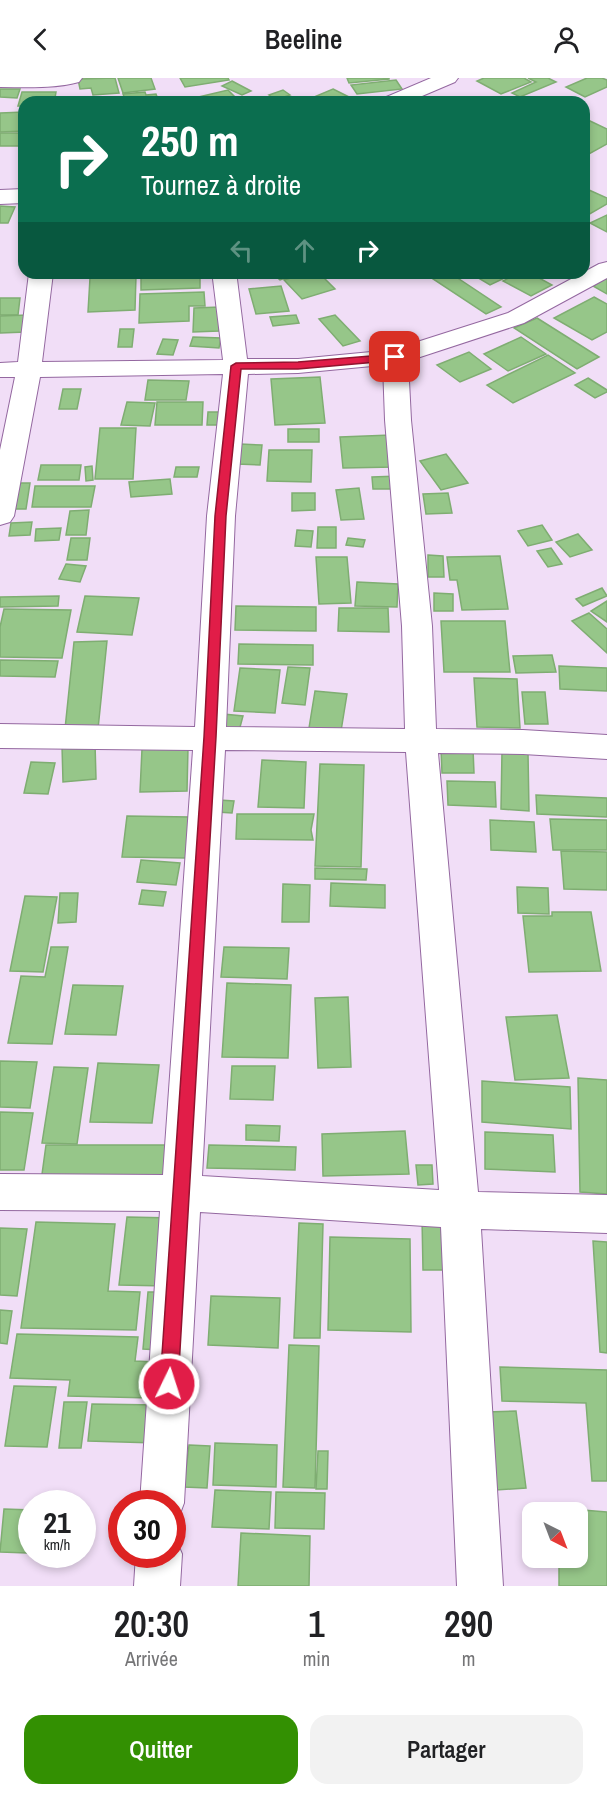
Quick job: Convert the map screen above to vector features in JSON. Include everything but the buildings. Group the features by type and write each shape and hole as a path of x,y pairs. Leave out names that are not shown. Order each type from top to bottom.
{"street":[{"path":"405,96 448,78"},
{"path":"0,81 72,83"},
{"path":"0,197 18,196"},
{"path":"590,278 607,269"},
{"path":"0,516 29,370 40,279"},
{"path":"163,1490 210,737 220,516 236,366 225,279"},
{"path":"0,370 298,366 395,357 516,318 588,279"},
{"path":"395,357 398,420 417,626 421,742 460,1210 480,1586"},
{"path":"0,736 523,742 607,747"},
{"path":"0,1192 181,1193 460,1210 607,1214"},
{"path":"157,1586 158,1568"}],"route":[{"path":"169,1384 210,737 220,516 236,366 298,366 395,357"}]}
